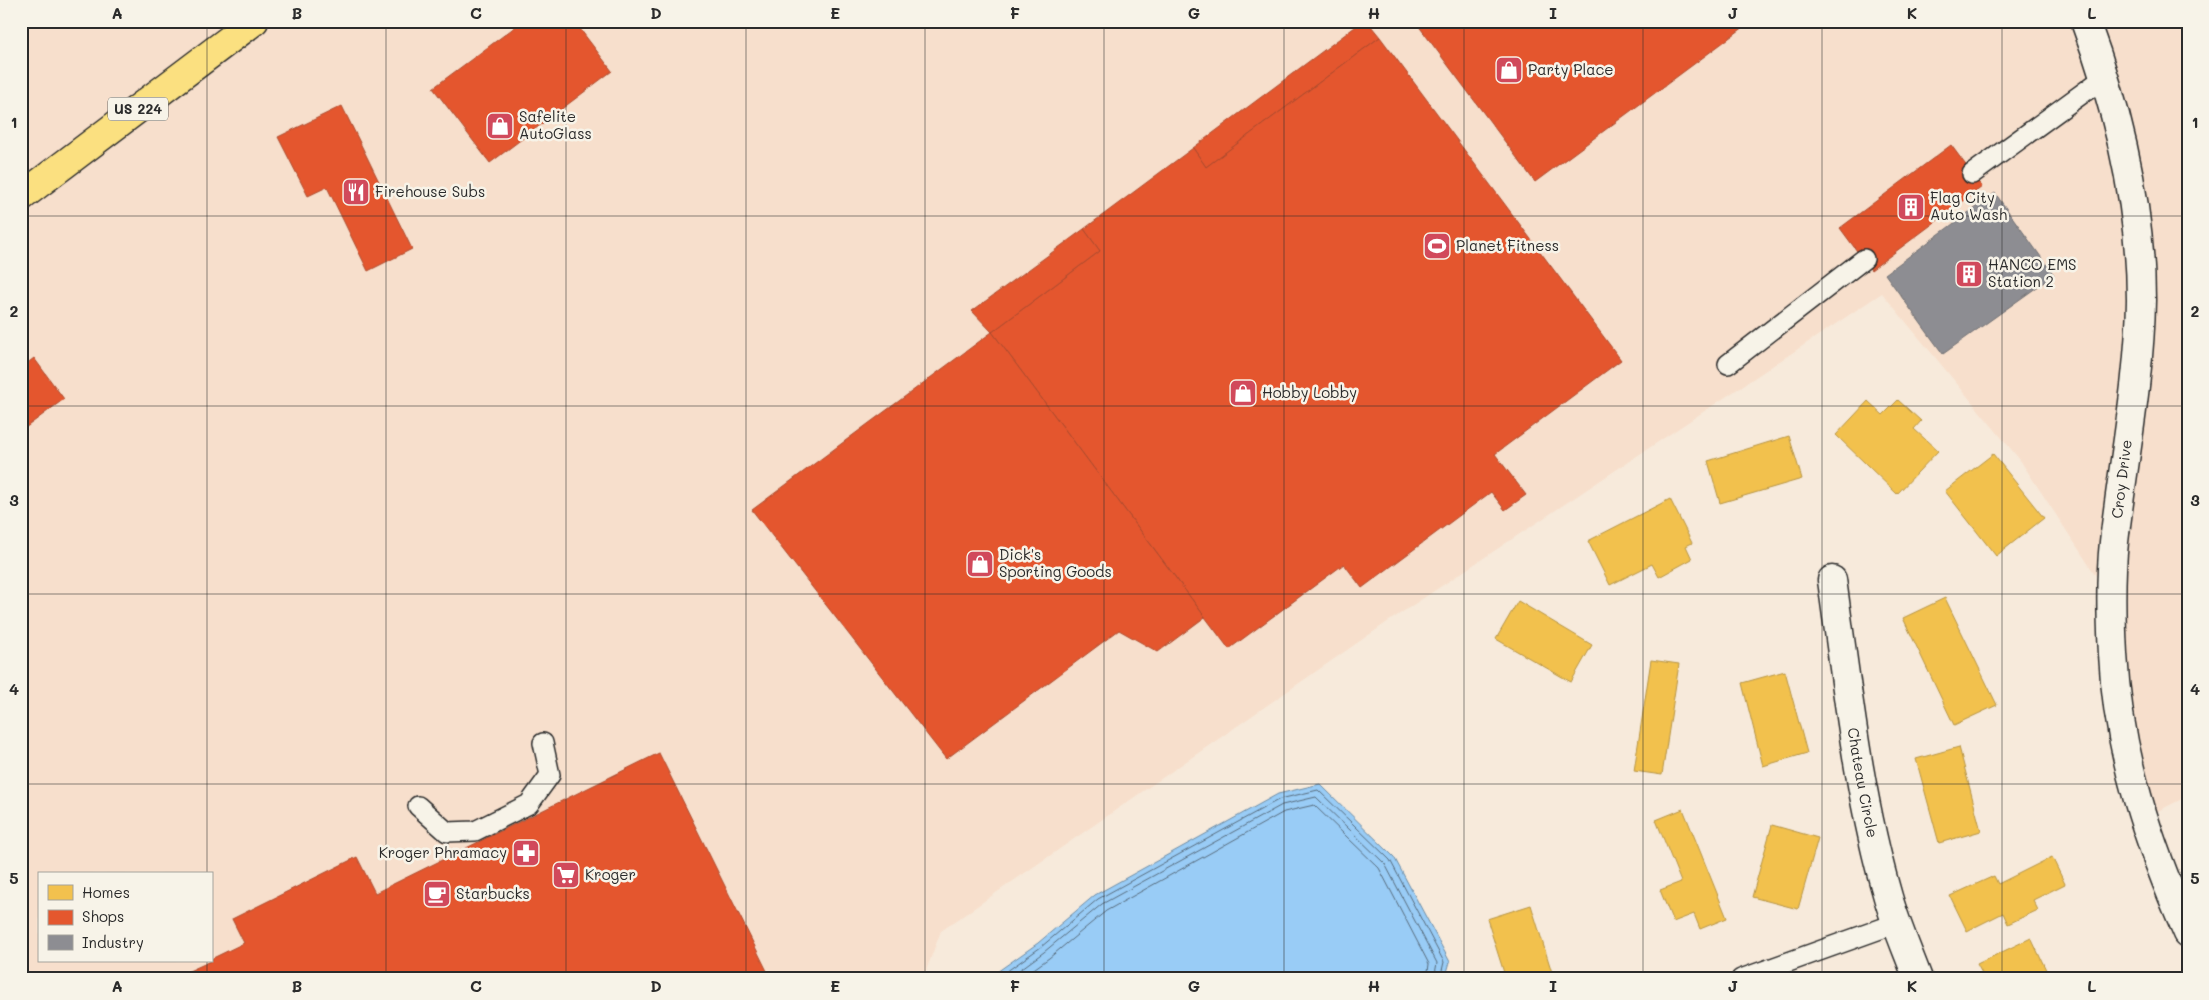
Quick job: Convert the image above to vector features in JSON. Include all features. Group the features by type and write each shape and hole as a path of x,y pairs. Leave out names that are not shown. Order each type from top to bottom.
{"highway":[{"name":"US 224","path":"21,197 254,21"}],"street":[{"name":"Croy Drive","path":"2085,21 2105,77 2115,113 2132,193 2141,300 2135,382 2114,545 2112,600 2113,656 2124,738 2142,819 2160,871 2188,933"},
{"name":"Chateau Circle","path":"1832,580 1855,740 1869,819 1897,923 1918,979"}],"lane":[{"path":"1972,174 2105,77"},
{"path":"1728,364 1864,259"},
{"path":"418,806 447,832 475,831 490,824 529,804 550,775 543,743"},
{"path":"1741,979 1897,923"}],"shaded area":[{"path":"21,21 2188,21 2188,796 2142,819 2112,600 2020,460 1882,293 1386,623 941,931 923,979 21,979"}],"water":[{"path":"1320,784 1394,857 1450,962 1445,979 987,979 1038,943 1095,895 1278,794"}],"building: Homes":[{"path":"1898,400 1921,421 1914,429 1938,451 1897,494 1836,435 1868,401 1883,415"},
{"path":"1789,436 1802,479 1720,503 1708,461"},
{"path":"1993,454 2044,518 1996,556 1945,491"},
{"path":"1670,499 1692,543 1686,546 1692,559 1659,577 1652,564 1610,585 1588,541"},
{"path":"1945,598 1997,705 1954,725 1903,618"},
{"path":"1518,601 1592,645 1571,682 1496,639"},
{"path":"1651,660 1679,664 1662,775 1634,771"},
{"path":"1785,671 1807,753 1763,766 1742,683"},
{"path":"1959,747 1981,831 1939,843 1916,759"},
{"path":"1683,809 1727,918 1700,929 1694,914 1673,922 1660,890 1681,882 1656,820"},
{"path":"1772,825 1818,838 1798,909 1752,897"},
{"path":"2052,857 2065,884 2033,900 2038,910 2008,924 2003,913 1967,931 1950,896 1994,876 1998,884"},
{"path":"1531,905 1554,979 1506,979 1487,919"},
{"path":"2031,938 2048,974 2039,979 1985,979 1977,964"}],"building: Shops":[{"name":"Safelite AutoGlass","path":"523,21 574,21 612,71 490,163 433,88"},
{"path":"1363,21 1367,21 1380,37 1206,167 1193,148"},
{"path":"1415,21 1752,21 1535,182"},
{"path":"1380,37 1621,360 1495,454 1526,495 1505,510 1491,492 1362,588 1344,564 1229,649 992,332 1100,251 1084,229 1193,148 1206,167"},
{"name":"Firehouse Subs","path":"342,106 412,249 368,271 327,187 308,196 278,137"},
{"name":"Flag City Auto Wash","path":"1951,145 1982,187 1871,270 1840,228"},
{"path":"1084,229 1100,251 992,332 972,311"},
{"name":"Dick's Sporting Goods","path":"992,332 1205,617 1158,652 1119,630 946,759 752,510"},
{"path":"34,358 64,399 21,431 21,368"},
{"name":"Kroger","path":"659,753 771,979 180,979 178,976 212,962 212,959 244,943 232,919 357,857 375,893"}],"building: Industry":[{"name":"HANCO EMS Station 2","path":"1995,193 2054,275 1943,354 1885,274"}],"place":[{"name":"Party Place","path":"1509,70"},
{"name":"Safelite AutoGlass","path":"500,126"},
{"name":"Firehouse Subs","path":"356,192"},
{"name":"Flag City Auto Wash","path":"1911,207"},
{"name":"Planet Fitness","path":"1437,246"},
{"name":"HANCO EMS Station 2","path":"1969,274"},
{"name":"Hobby Lobby","path":"1243,393"},
{"name":"Dick's Sporting Goods","path":"980,564"},
{"name":"Kroger Phramacy","path":"526,853"},
{"name":"Kroger","path":"566,875"},
{"name":"Starbucks","path":"437,894"}]}
